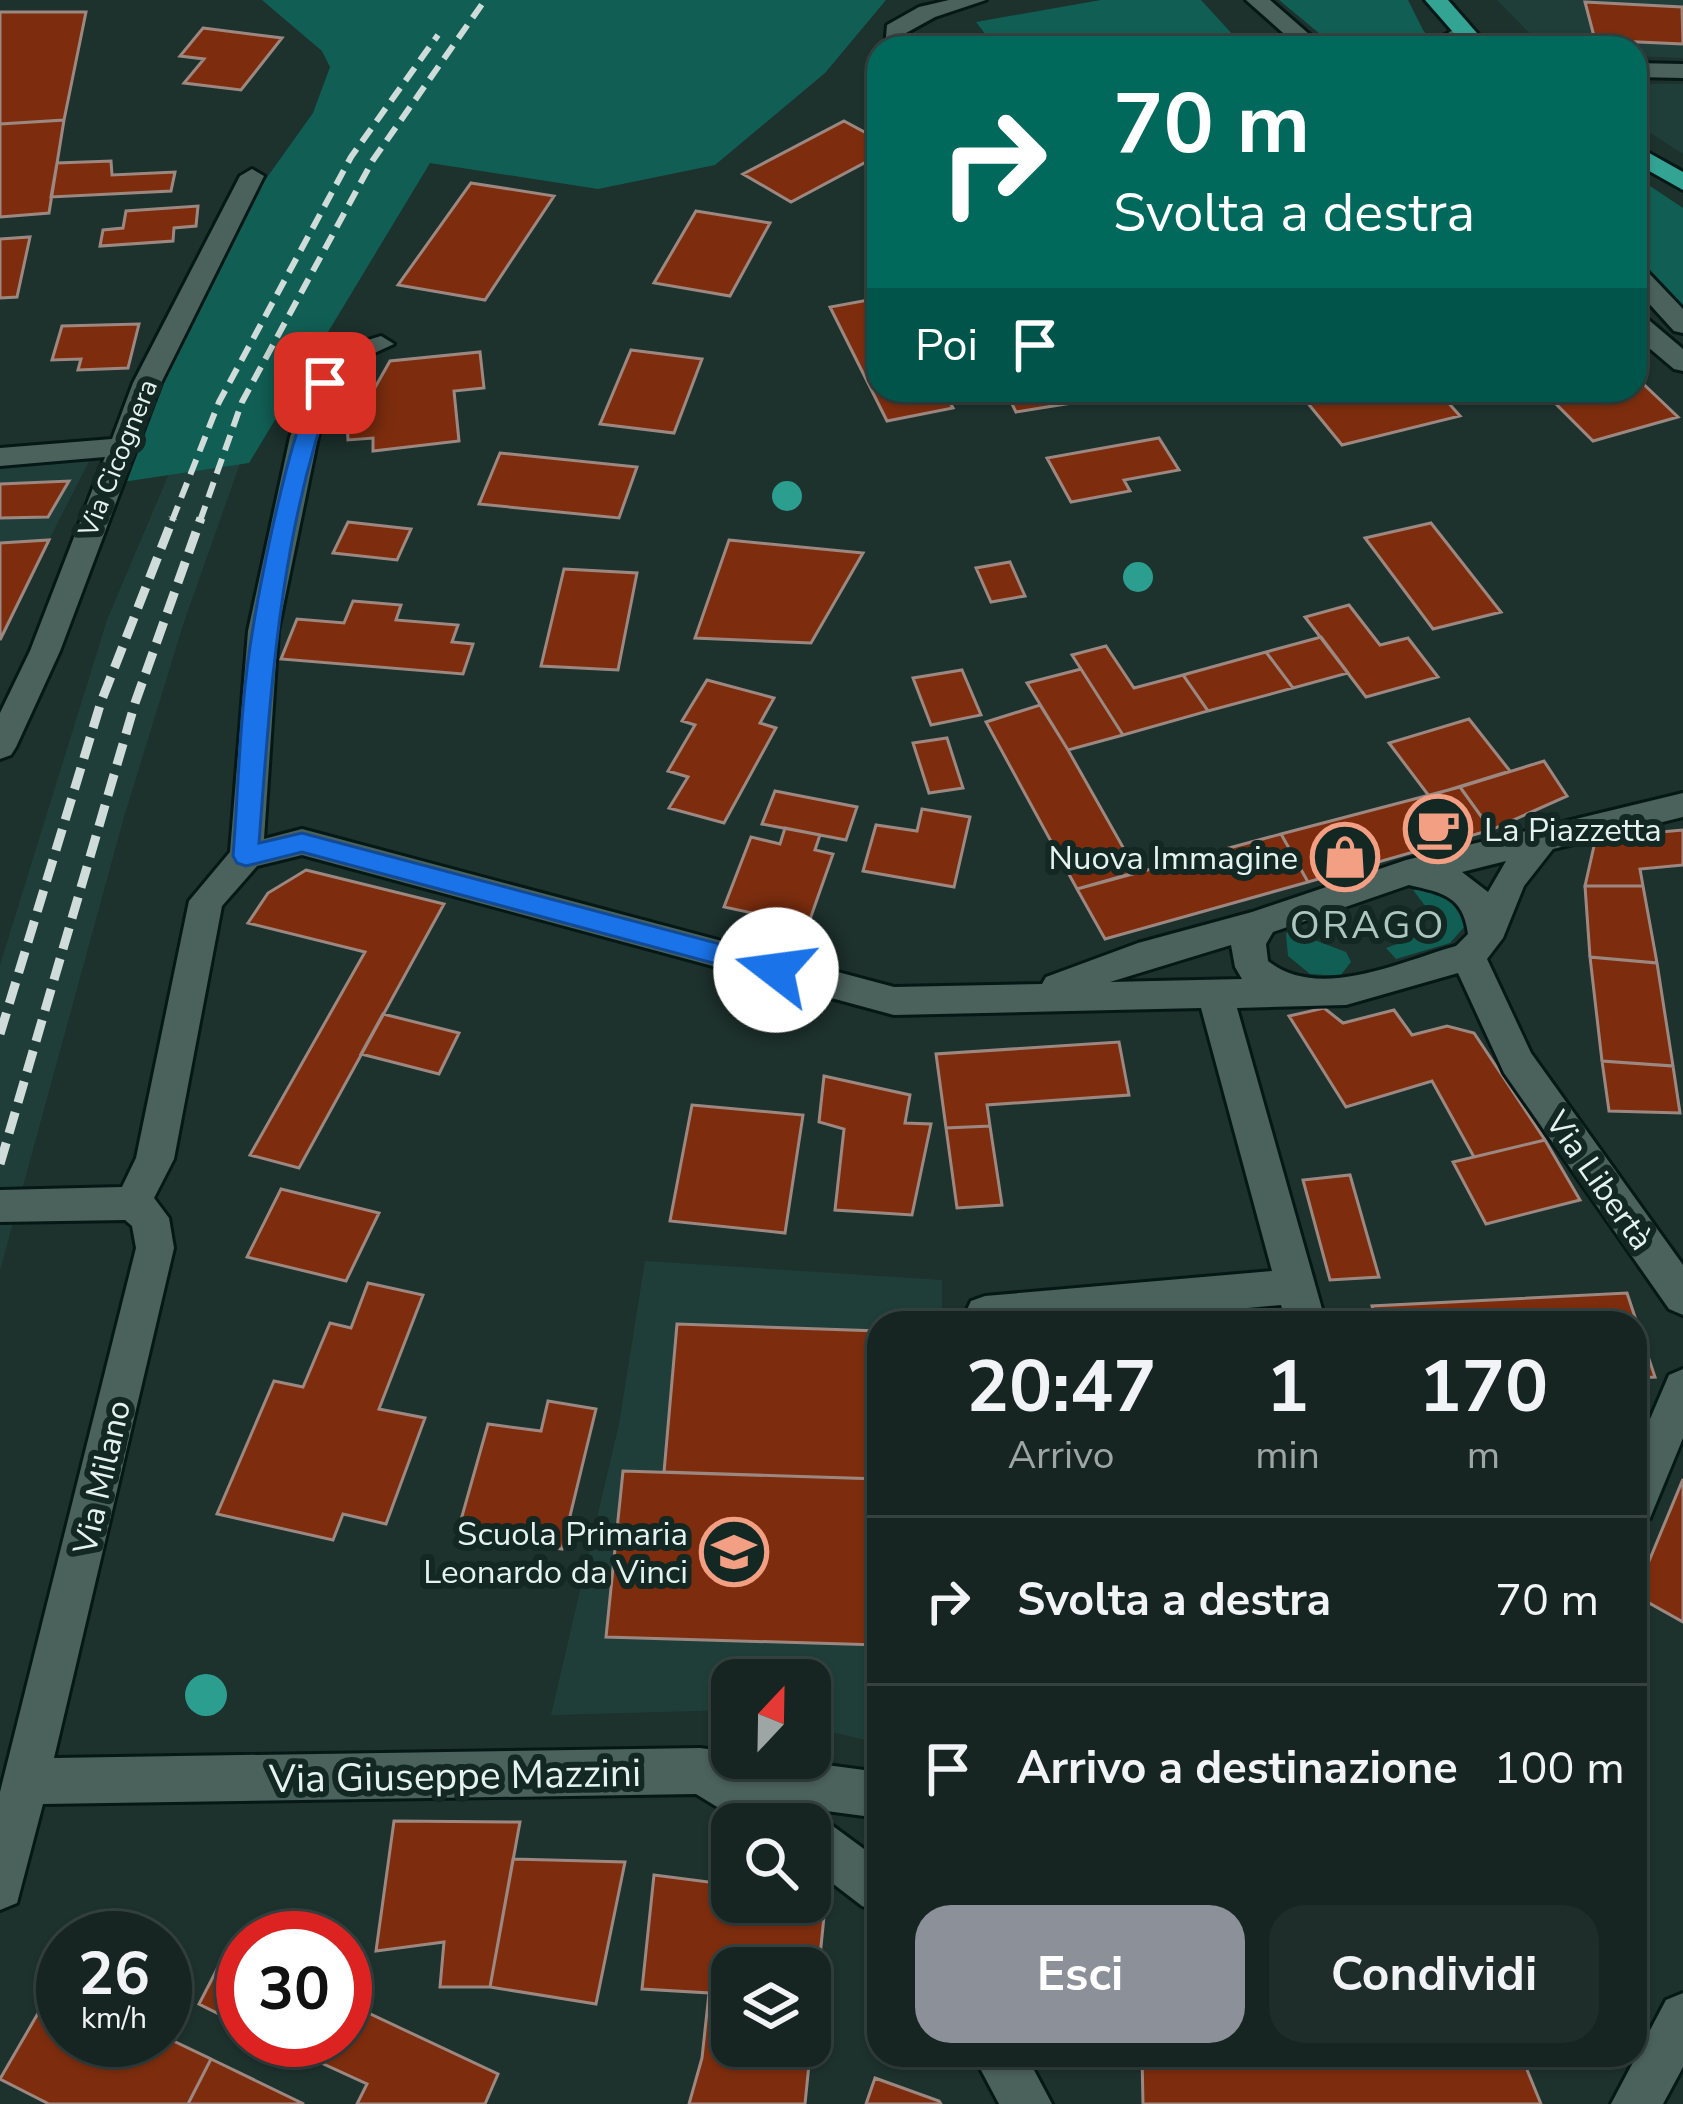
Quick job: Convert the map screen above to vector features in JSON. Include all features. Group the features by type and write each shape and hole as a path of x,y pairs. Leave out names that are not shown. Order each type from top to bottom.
{"main road":[{"path":"1436,0 1467,36"},
{"path":"1647,160 1683,183"}],"street":[{"path":"895,36 895,30 927,13 976,0"},
{"path":"1257,0 1300,36"},
{"path":"1647,70 1683,70"},
{"name":"Via Cicognera","path":"0,747 45,651 119,447 252,176"},
{"path":"1647,286 1683,325"},
{"path":"1647,332 1683,363"},
{"path":"246,856 263,631 304,437 325,383 348,355 381,344"},
{"path":"0,457 119,447"},
{"path":"1037,995 1138,957 1261,923 1286,910 1406,873 1683,805"},
{"path":"0,1207 133,1203 155,1159 206,901 246,856 302,842 894,1001 1346,991 1477,947 1510,880 1541,841"},
{"name":"Via Libertà","path":"1406,873 1445,878 1471,891 1484,911 1477,947 1517,1063 1683,1297"},
{"path":"1261,923 1248,942 1252,967 1272,984 1308,994"},
{"path":"1090,1311 1299,1305 1216,997"},
{"name":"Via Milano","path":"0,1886 155,1248 150,1218 133,1203"},
{"path":"1647,1473 1683,1388"},
{"path":"700,1771 753,1803"},
{"name":"Via Giuseppe Mazzini","path":"29,1781 700,1771 867,1793"},
{"path":"831,1854 867,1880"},
{"path":"1636,2104 1683,2017"},
{"path":"1005,2067 1027,2104"}],"shaded area":[{"path":"1497,0 1683,0 1683,58 1647,56 1647,36 1532,36"},
{"path":"1683,84 1683,154 1647,131 1647,86"},
{"path":"179,450 244,452 183,625 124,817 0,1270 0,965 107,620"},
{"path":"90,459 49,540 0,639 0,464"},
{"name":"Scuola Primaria Leonardo da Vinci","path":"645,1261 942,1280 942,1311 867,1311 867,1740 831,1732 831,1659 711,1659 711,1711 551,1715 619,1424"}],"green space":[{"path":"262,0 886,0 825,73 715,165 598,189 430,163 249,463 109,484 263,183 313,113 330,67 322,51"},
{"path":"1101,0 1201,0 1234,36 987,36 976,22"},
{"path":"1279,0 1408,0 1428,36 1322,36"},
{"path":"1647,184 1683,208 1683,336 1647,306"},
{"path":"1428,889 1456,902 1465,926 1450,943 1396,959 1386,948 1442,928 1413,890"},
{"path":"1293,924 1317,941 1346,952 1351,962 1340,976 1310,974 1288,956 1286,934"}],"building":[{"path":"1585,2 1682,7 1683,44 1647,42 1647,36 1594,36"},
{"path":"0,12 86,12 64,120 0,124"},
{"path":"203,28 282,38 241,90 184,83 204,59 180,56"},
{"path":"64,120 49,213 0,217 0,124"},
{"path":"844,121 867,133 867,161 791,202 743,174"},
{"path":"111,161 112,175 175,172 171,191 51,197 57,163"},
{"path":"471,183 554,196 485,300 398,285"},
{"path":"198,206 196,226 174,228 173,241 100,246 103,230 123,228 126,211"},
{"path":"696,211 770,223 730,296 654,283"},
{"path":"30,237 17,297 0,298 0,239"},
{"path":"867,300 867,381 830,307"},
{"path":"139,324 128,368 78,370 81,359 52,360 62,326"},
{"path":"631,350 702,359 674,433 600,424"},
{"path":"480,352 484,388 454,391 459,441 373,451 373,438 348,440 346,401 369,398 390,361"},
{"path":"1647,387 1678,417 1593,441 1554,402 1647,402"},
{"path":"878,402 950,402 953,408 887,421"},
{"path":"1011,402 1078,402 1016,412"},
{"path":"1307,402 1448,402 1460,416 1342,445"},
{"path":"1159,438 1179,470 1124,480 1130,491 1071,502 1047,458"},
{"path":"500,453 637,467 619,518 479,504"},
{"path":"69,481 48,517 0,518 0,484"},
{"path":"348,522 411,529 397,560 333,553"},
{"path":"1431,523 1501,612 1433,629 1365,538"},
{"path":"49,540 0,640 0,543"},
{"path":"729,540 863,553 811,643 695,638"},
{"path":"1010,562 1025,596 991,602 976,568"},
{"path":"564,569 637,573 618,670 541,666"},
{"path":"353,601 401,605 396,620 458,625 452,642 473,644 463,674 281,659 297,619 344,623"},
{"path":"1349,605 1380,645 1408,638 1438,677 1366,697 1305,617"},
{"path":"1321,637 1348,673 1293,688 1266,652"},
{"path":"1106,646 1134,688 1183,675 1208,711 1123,735 1072,655"},
{"path":"1266,652 1293,688 1208,711 1183,675"},
{"path":"1081,669 1123,735 1068,750 1027,683"},
{"path":"962,670 981,715 931,725 913,678"},
{"path":"707,680 774,698 760,723 776,728 724,823 669,808 688,777 668,771 695,725 682,721"},
{"path":"1040,705 1137,872 1077,889 986,722"},
{"path":"1469,719 1510,771 1429,796 1389,743"},
{"path":"947,738 963,788 929,793 913,743"},
{"path":"1544,761 1567,796 1491,830 1460,787"},
{"path":"1460,787 1491,830 1308,882 1281,834"},
{"path":"775,791 857,807 846,840 762,824"},
{"path":"922,809 970,817 954,887 863,871 876,825 917,831"},
{"path":"785,828 820,835 815,850 833,854 808,925 724,907 751,837 780,844"},
{"path":"1683,830 1683,865 1640,869 1643,886 1585,886 1594,846 1605,837"},
{"path":"1281,834 1308,882 1105,939 1077,889"},
{"path":"306,870 444,904 299,1168 250,1155 365,952 248,923 268,893"},
{"path":"1585,886 1643,886 1657,963 1590,957"},
{"path":"1590,957 1657,963 1673,1066 1602,1061"},
{"path":"1324,1008 1343,1023 1394,1010 1412,1035 1447,1026 1474,1033 1545,1140 1474,1157 1432,1081 1346,1107 1289,1016"},
{"path":"383,1014 459,1033 439,1074 361,1054"},
{"path":"1119,1042 1129,1095 987,1105 990,1126 946,1128 936,1054"},
{"path":"1602,1061 1673,1066 1680,1113 1609,1111"},
{"path":"824,1076 910,1095 905,1123 931,1124 912,1215 835,1210 844,1129 819,1122"},
{"path":"692,1105 803,1115 785,1233 670,1221"},
{"path":"990,1126 1002,1205 957,1208 946,1128"},
{"path":"1545,1140 1580,1200 1486,1224 1453,1162"},
{"path":"1350,1175 1379,1277 1330,1280 1303,1180"},
{"path":"281,1189 379,1213 346,1281 247,1257"},
{"path":"368,1283 423,1295 379,1409 425,1418 386,1524 343,1514 333,1540 217,1514 274,1381 303,1387 330,1323 351,1328"},
{"path":"1627,1293 1633,1311 1373,1311 1372,1306"},
{"path":"677,1324 867,1331 867,1479 664,1472"},
{"path":"1647,1353 1655,1377 1647,1377"},
{"path":"548,1401 596,1409 562,1549 457,1534 488,1424 541,1431"},
{"path":"623,1471 867,1479 867,1645 606,1637"},
{"path":"1683,1479 1683,1622 1647,1602 1647,1566"},
{"path":"394,1821 520,1822 490,1987 440,1987 444,1942 376,1951"},
{"path":"513,1859 625,1862 596,2004 490,1987"},
{"path":"654,1875 711,1882 711,1923 823,1923 821,1947 711,1947 711,2067 809,2067 805,2104 689,2104 702,2058 709,1993 642,1989"},
{"path":"216,1971 216,2012 199,2004"},
{"path":"372,2015 498,2074 485,2104 357,2104 367,2084 330,2067 372,2067"},
{"path":"36,2017 36,2067 192,2067 192,2050 211,2059 188,2104 49,2104 0,2079"},
{"path":"211,2059 216,2067 228,2067 304,2104 188,2104"},
{"path":"1142,2067 1526,2067 1541,2104 1143,2104"},
{"path":"875,2078 939,2101 941,2104 866,2104"}],"railway":[{"path":"200,521 242,402 373,160 485,0"},
{"path":"172,521 219,402 351,157 438,35"},
{"path":"0,1034 101,702 173,518"},
{"path":"0,1164 135,703 201,518"}],"place":[{"name":"La Piazzetta","path":"1438,829"},
{"name":"Nuova Immagine","path":"1345,857"},
{"name":"Scuola Primaria Leonardo da Vinci","path":"734,1552"}],"district":[{"name":"ORAGO","path":"1368,924"}],"route":[{"path":"325,383 304,437 263,631 246,856 302,842 776,970"}]}
